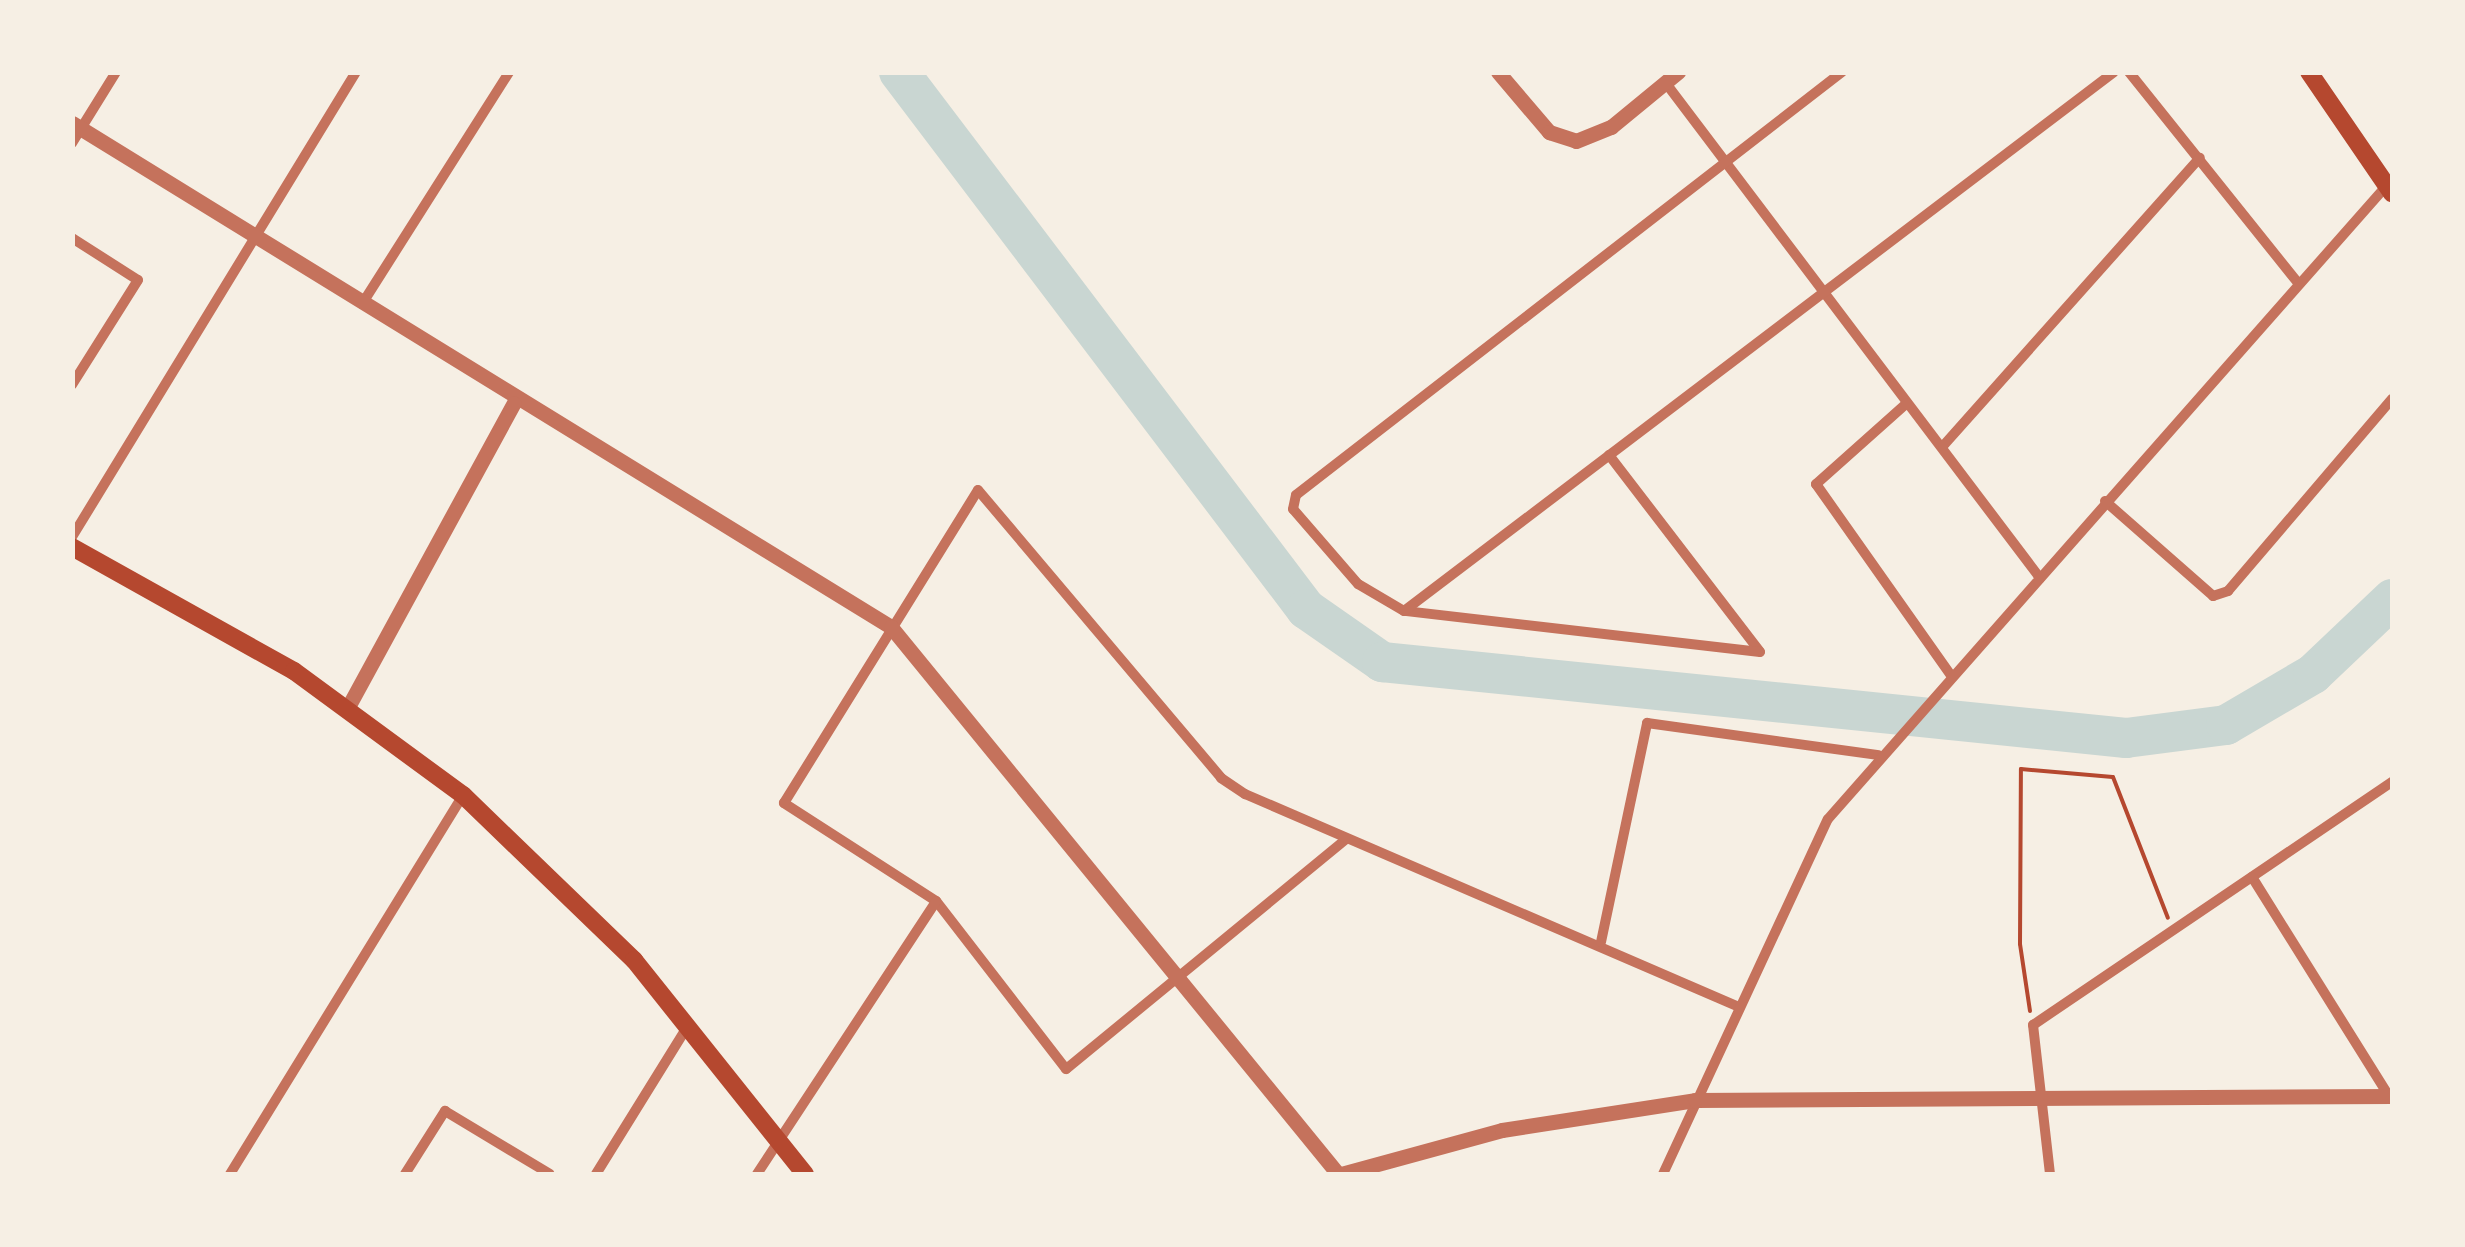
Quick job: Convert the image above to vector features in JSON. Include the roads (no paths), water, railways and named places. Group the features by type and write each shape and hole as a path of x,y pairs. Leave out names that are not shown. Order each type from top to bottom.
{"main road":[{"path":"2309,72 2391,186"},
{"path":"72,547 348,706 462,795 576,898 690,1024 805,1174"}],"street":[{"path":"116,72 76,132 252,236 514,403 891,626 1340,1174 1502,1130 1696,1100 2044,1101 2390,1096"},
{"path":"72,537 252,236 356,72"},
{"path":"361,306 509,72"},
{"path":"1498,72 1549,132 1576,141 1611,127 1671,77 1723,160 2040,578"},
{"path":"1610,455 1760,652 1404,612 1333,560 1299,522 1296,495 1723,160 1842,72"},
{"path":"1404,612 2114,72"},
{"path":"2129,72 2298,283"},
{"path":"1943,446 2200,158"},
{"path":"1664,1174 1828,819 1879,755 2298,283 2391,186"},
{"path":"72,238 138,280 72,385"},
{"path":"2105,501 2213,596 2228,591 2392,400"},
{"path":"348,706 514,403"},
{"path":"1907,403 1816,484 1948,681"},
{"path":"1346,840 1066,1069 936,901 784,802 978,490 1221,778 1346,840 1601,942 1740,1006"},
{"path":"1601,942 1647,723 1879,755"},
{"path":"2050,1174 2033,1025 2392,782"},
{"path":"230,1174 462,795"},
{"path":"2252,877 2390,1096"},
{"path":"758,1174 936,901"},
{"path":"596,1174 690,1024"},
{"path":"405,1174 446,1112 550,1174"}],"waterway":[{"path":"899,72 1306,609 1382,662 2126,738 2226,725 2313,674 2392,599"}]}
